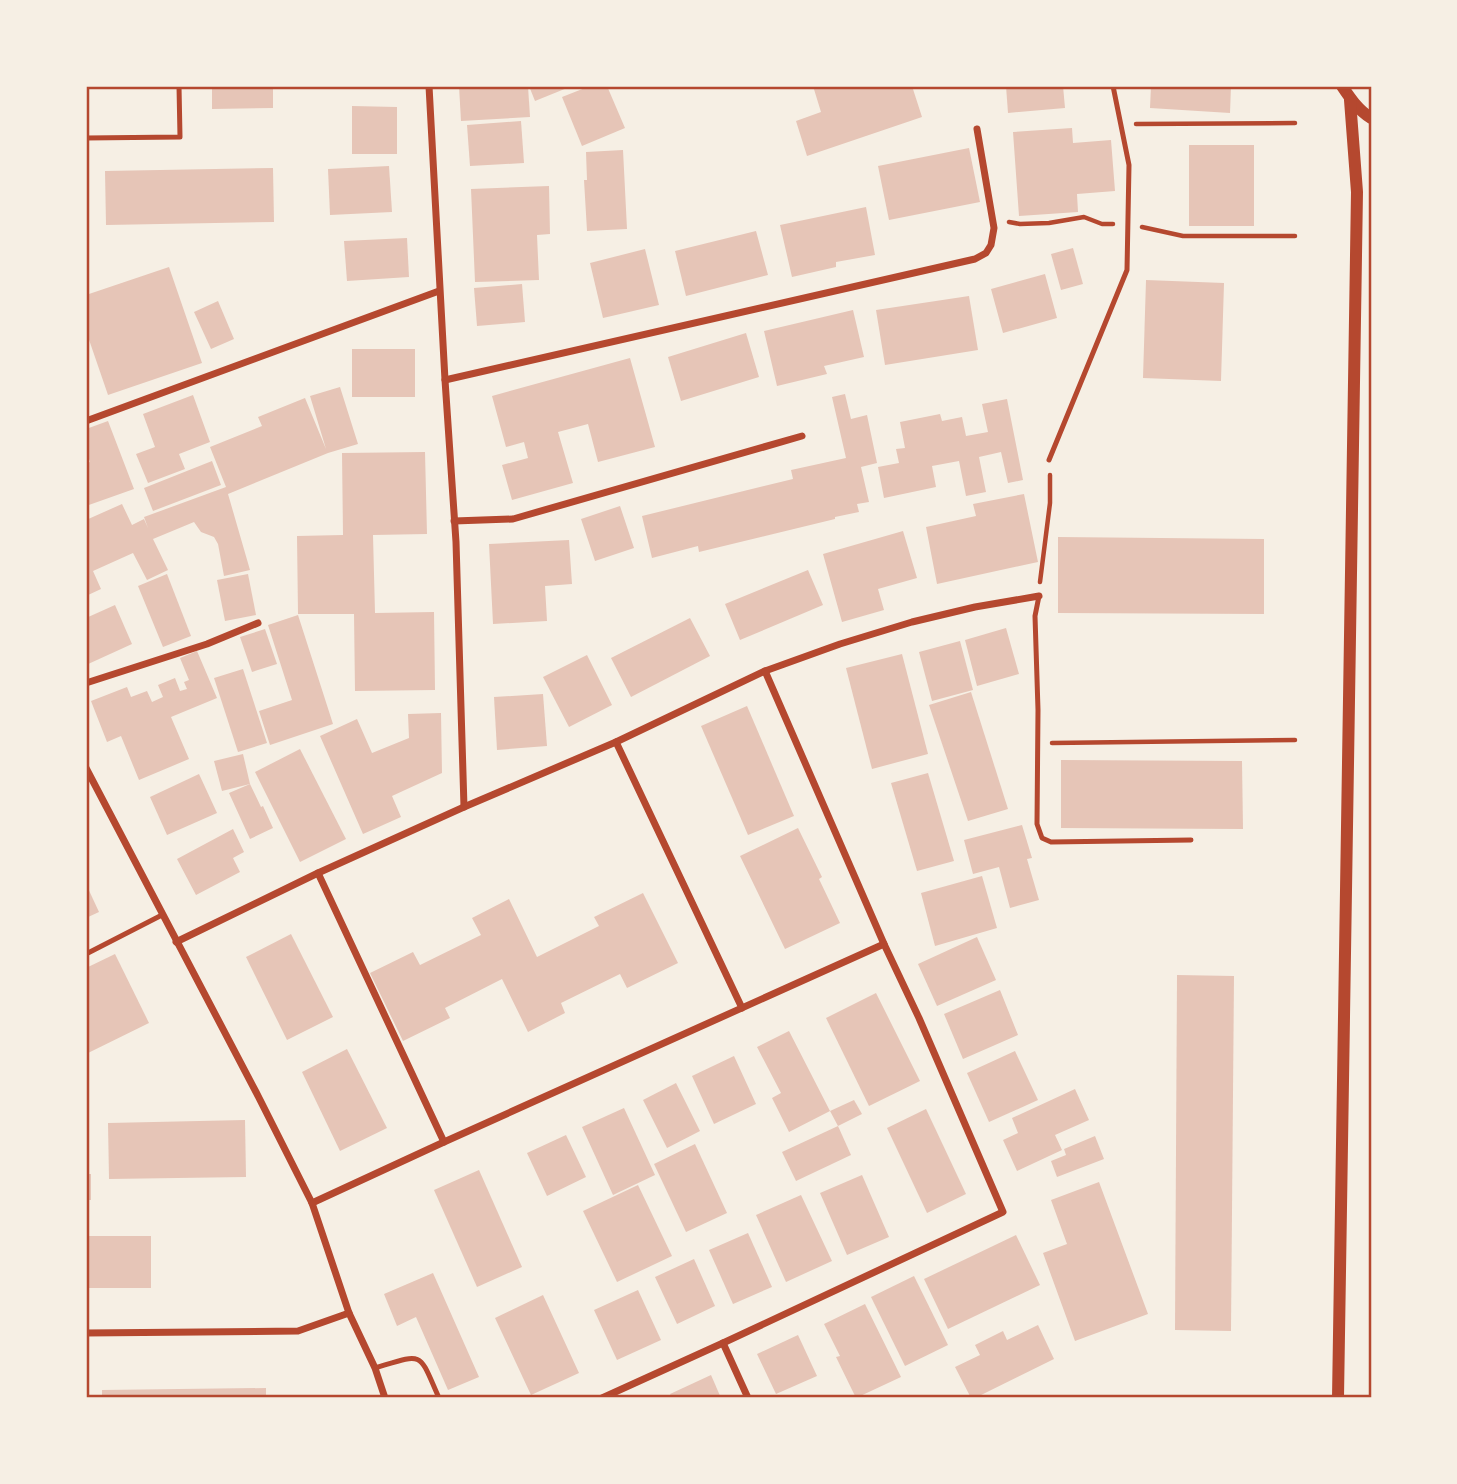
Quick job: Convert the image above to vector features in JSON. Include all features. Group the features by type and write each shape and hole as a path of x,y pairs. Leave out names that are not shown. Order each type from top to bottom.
{"street":[{"path":"429,86 444,380 456,542 464,807"},
{"path":"1342,86 1350,100 1371,118"},
{"path":"1338,1398 1357,192 1350,100"},
{"path":"444,380 975,259 986,253 995,228 977,129"},
{"path":"86,421 439,291"},
{"path":"454,521 513,519 802,436"},
{"path":"176,942 318,873 616,742 765,671 912,622 1039,596"},
{"path":"86,683 207,644 258,623"},
{"path":"602,1398 1003,1212 765,671"},
{"path":"616,742 742,1008"},
{"path":"86,768 312,1203 349,1313 375,1368 385,1398"},
{"path":"318,873 444,1142"},
{"path":"312,1203 884,944"},
{"path":"86,1333 298,1331 349,1313"},
{"path":"723,1343 747,1398"}],"lane":[{"path":"86,138 180,137 179,86"},
{"path":"1049,460 1127,270 1129,165 1113,86"},
{"path":"1039,596 1035,616 1037,824 1042,838 1051,842 1191,840"},
{"path":"86,954 162,915"},
{"path":"375,1368 411,1357 418,1359 424,1364 439,1398"}],"path":[{"path":"1121,124 1295,123"},
{"path":"1039,596 1050,503 1049,460"},
{"path":"1037,743 1295,740"}],"building":[{"path":"212,86 273,86 273,108 212,109"},
{"path":"459,86 528,86 530,117 461,121"},
{"path":"529,86 572,86 535,101"},
{"path":"590,86 607,86 625,128 582,146 562,97"},
{"path":"813,86 912,86 922,117 807,156 796,121 821,112"},
{"path":"1006,86 1063,86 1065,108 1008,113"},
{"path":"1151,86 1231,86 1230,113 1150,108"},
{"path":"352,106 397,107 397,154 352,154"},
{"path":"521,121 524,163 470,166 467,125"},
{"path":"1072,128 1073,143 1111,140 1115,191 1077,194 1078,212 1019,216 1013,132"},
{"path":"1189,145 1254,145 1254,226 1189,226"},
{"path":"969,148 980,202 889,220 878,166"},
{"path":"623,150 627,229 587,231 584,180 587,180 586,152"},
{"path":"389,166 392,212 330,215 328,169"},
{"path":"273,168 274,222 106,225 105,171"},
{"path":"549,186 550,234 537,235 539,280 475,282 471,189"},
{"path":"866,207 875,255 836,262 836,267 792,277 780,225"},
{"path":"756,231 768,275 686,296 675,251"},
{"path":"407,238 409,277 347,281 344,241"},
{"path":"1073,248 1083,284 1061,290 1051,254"},
{"path":"645,249 659,305 603,318 590,263"},
{"path":"169,267 202,363 108,395 86,331 86,295"},
{"path":"1045,274 1057,318 1003,333 991,289"},
{"path":"1146,280 1224,283 1221,381 1143,378"},
{"path":"522,284 525,322 477,326 474,288"},
{"path":"969,296 978,350 885,365 876,310"},
{"path":"218,301 234,339 211,349 194,312"},
{"path":"853,310 864,357 824,366 827,374 777,386 764,331"},
{"path":"746,333 759,377 681,401 668,357"},
{"path":"352,349 415,349 415,397 352,397"},
{"path":"630,358 655,447 598,462 588,424 558,432 573,483 512,500 502,465 528,458 524,442 506,447 492,396"},
{"path":"340,387 358,444 328,453 228,494 250,570 224,576 218,544 214,537 201,532 194,522 153,539 168,570 147,580 133,553 93,571 101,589 86,596 86,520 122,504 132,525 144,519 148,528 144,517 226,487 210,447 262,426 258,417 305,398 326,449 310,396"},
{"path":"845,394 851,419 867,415 877,463 861,467 869,502 857,504 859,512 699,552 698,546 652,558 642,516 793,479 791,470 846,458 832,397"},
{"path":"193,395 210,442 179,454 185,469 148,483 136,454 155,447 143,414"},
{"path":"1007,399 1023,480 1008,483 1001,452 979,457 986,492 966,496 959,461 932,466 936,487 884,498 878,467 899,463 896,449 905,448 900,422 940,414 942,421 962,417 966,436 988,432 982,404"},
{"path":"108,421 134,489 86,506 86,463 90,462 86,450 86,429"},
{"path":"425,452 427,534 373,535 375,613 434,612 435,690 355,691 354,614 298,614 297,536 343,535 342,453"},
{"path":"212,461 221,485 153,511 144,488"},
{"path":"1024,494 1038,562 937,584 926,527 976,516 973,504"},
{"path":"620,506 634,548 595,561 581,519"},
{"path":"903,531 917,578 878,589 884,610 842,622 823,554"},
{"path":"1058,537 1264,539 1264,614 1058,613"},
{"path":"569,540 572,584 545,586 547,621 493,624 489,544"},
{"path":"808,570 823,605 740,640 725,604"},
{"path":"167,574 191,636 163,647 138,586"},
{"path":"248,574 256,615 225,621 217,580"},
{"path":"115,605 132,644 86,665 86,618"},
{"path":"298,615 333,724 270,745 259,711 292,700 268,625"},
{"path":"690,618 710,656 631,697 611,658"},
{"path":"1006,628 1019,674 977,686 965,640"},
{"path":"265,629 277,664 252,672 240,637"},
{"path":"960,641 973,690 932,701 919,652"},
{"path":"197,651 217,698 171,717 189,759 139,780 121,736 107,742 91,701 127,687 131,697 147,691 152,702 163,697 158,685 175,678 180,691 187,689 184,682 189,680 180,658"},
{"path":"902,654 928,754 872,769 846,668"},
{"path":"587,655 612,705 569,727 543,677"},
{"path":"243,669 267,743 238,752 214,678"},
{"path":"971,692 1008,809 968,821 929,705"},
{"path":"543,694 547,746 497,750 494,697"},
{"path":"747,706 794,816 748,835 701,726"},
{"path":"441,713 442,773 392,796 401,817 363,834 320,736 357,719 372,753 409,738 408,714"},
{"path":"300,749 346,839 300,862 255,772"},
{"path":"243,754 250,784 222,791 214,761"},
{"path":"1061,760 1242,761 1243,829 1061,828"},
{"path":"928,773 954,861 917,871 891,783"},
{"path":"199,774 217,813 167,835 150,797"},
{"path":"250,784 273,828 250,839 229,793"},
{"path":"1022,825 1032,858 1027,859 1039,900 1010,908 999,867 973,874 964,840"},
{"path":"798,828 822,877 819,879 840,923 785,949 740,856"},
{"path":"233,829 244,852 233,858 240,872 196,895 177,859"},
{"path":"982,876 997,928 935,946 921,893"},
{"path":"86,884 99,912 86,918"},
{"path":"643,893 678,963 627,988 620,974 561,1003 565,1013 528,1032 502,979 445,1008 450,1018 403,1041 370,973 413,952 420,965 481,935 472,918 509,899 537,957 599,926 594,917"},
{"path":"291,934 333,1017 287,1040 246,957"},
{"path":"977,937 996,980 937,1006 918,964"},
{"path":"115,954 149,1023 86,1054 86,968"},
{"path":"1177,975 1234,976 1231,1331 1175,1330"},
{"path":"1000,990 1018,1035 963,1059 944,1014"},
{"path":"876,993 920,1081 869,1106 826,1018"},
{"path":"789,1031 830,1111 789,1132 772,1098 781,1093 757,1047"},
{"path":"347,1049 387,1128 340,1151 302,1072"},
{"path":"1015,1051 1038,1100 989,1122 967,1073"},
{"path":"734,1056 756,1104 714,1124 692,1076"},
{"path":"676,1083 700,1131 667,1148 643,1100"},
{"path":"1075,1089 1089,1120 1055,1135 1062,1150 1017,1171 1003,1140 1018,1133 1012,1118"},
{"path":"854,1100 862,1114 838,1126 830,1111"},
{"path":"624,1108 655,1175 613,1195 582,1127"},
{"path":"926,1109 966,1194 927,1213 887,1128"},
{"path":"245,1120 246,1177 109,1179 108,1123"},
{"path":"838,1126 851,1155 796,1181 782,1152"},
{"path":"566,1135 586,1177 547,1196 527,1153"},
{"path":"1095,1136 1104,1159 1057,1177 1051,1161 1066,1155 1064,1149"},
{"path":"695,1144 727,1213 686,1232 654,1164"},
{"path":"479,1170 522,1267 477,1287 434,1190"},
{"path":"86,1174 91,1174 91,1200 86,1200"},
{"path":"862,1175 889,1237 847,1255 820,1193"},
{"path":"1099,1182 1148,1314 1075,1341 1043,1253 1067,1244 1051,1200"},
{"path":"638,1185 672,1256 617,1282 583,1211"},
{"path":"801,1195 832,1261 786,1282 756,1215"},
{"path":"748,1233 772,1287 733,1304 709,1250"},
{"path":"1016,1235 1040,1285 948,1329 924,1279"},
{"path":"86,1236 151,1236 151,1288 86,1288"},
{"path":"694,1259 715,1306 677,1324 655,1277"},
{"path":"433,1273 479,1377 448,1390 416,1317 397,1326 384,1294"},
{"path":"914,1276 948,1345 905,1366 871,1297"},
{"path":"638,1290 661,1340 617,1360 594,1310"},
{"path":"543,1295 579,1373 531,1395 495,1318"},
{"path":"865,1304 901,1377 856,1398 824,1324"},
{"path":"1038,1325 1054,1359 971,1398 955,1367 980,1355 975,1345 1003,1331 1007,1340"},
{"path":"798,1335 817,1376 776,1394 757,1354"},
{"path":"711,1375 721,1398 672,1398 670,1394"},
{"path":"266,1388 266,1398 102,1398 102,1390"}]}
